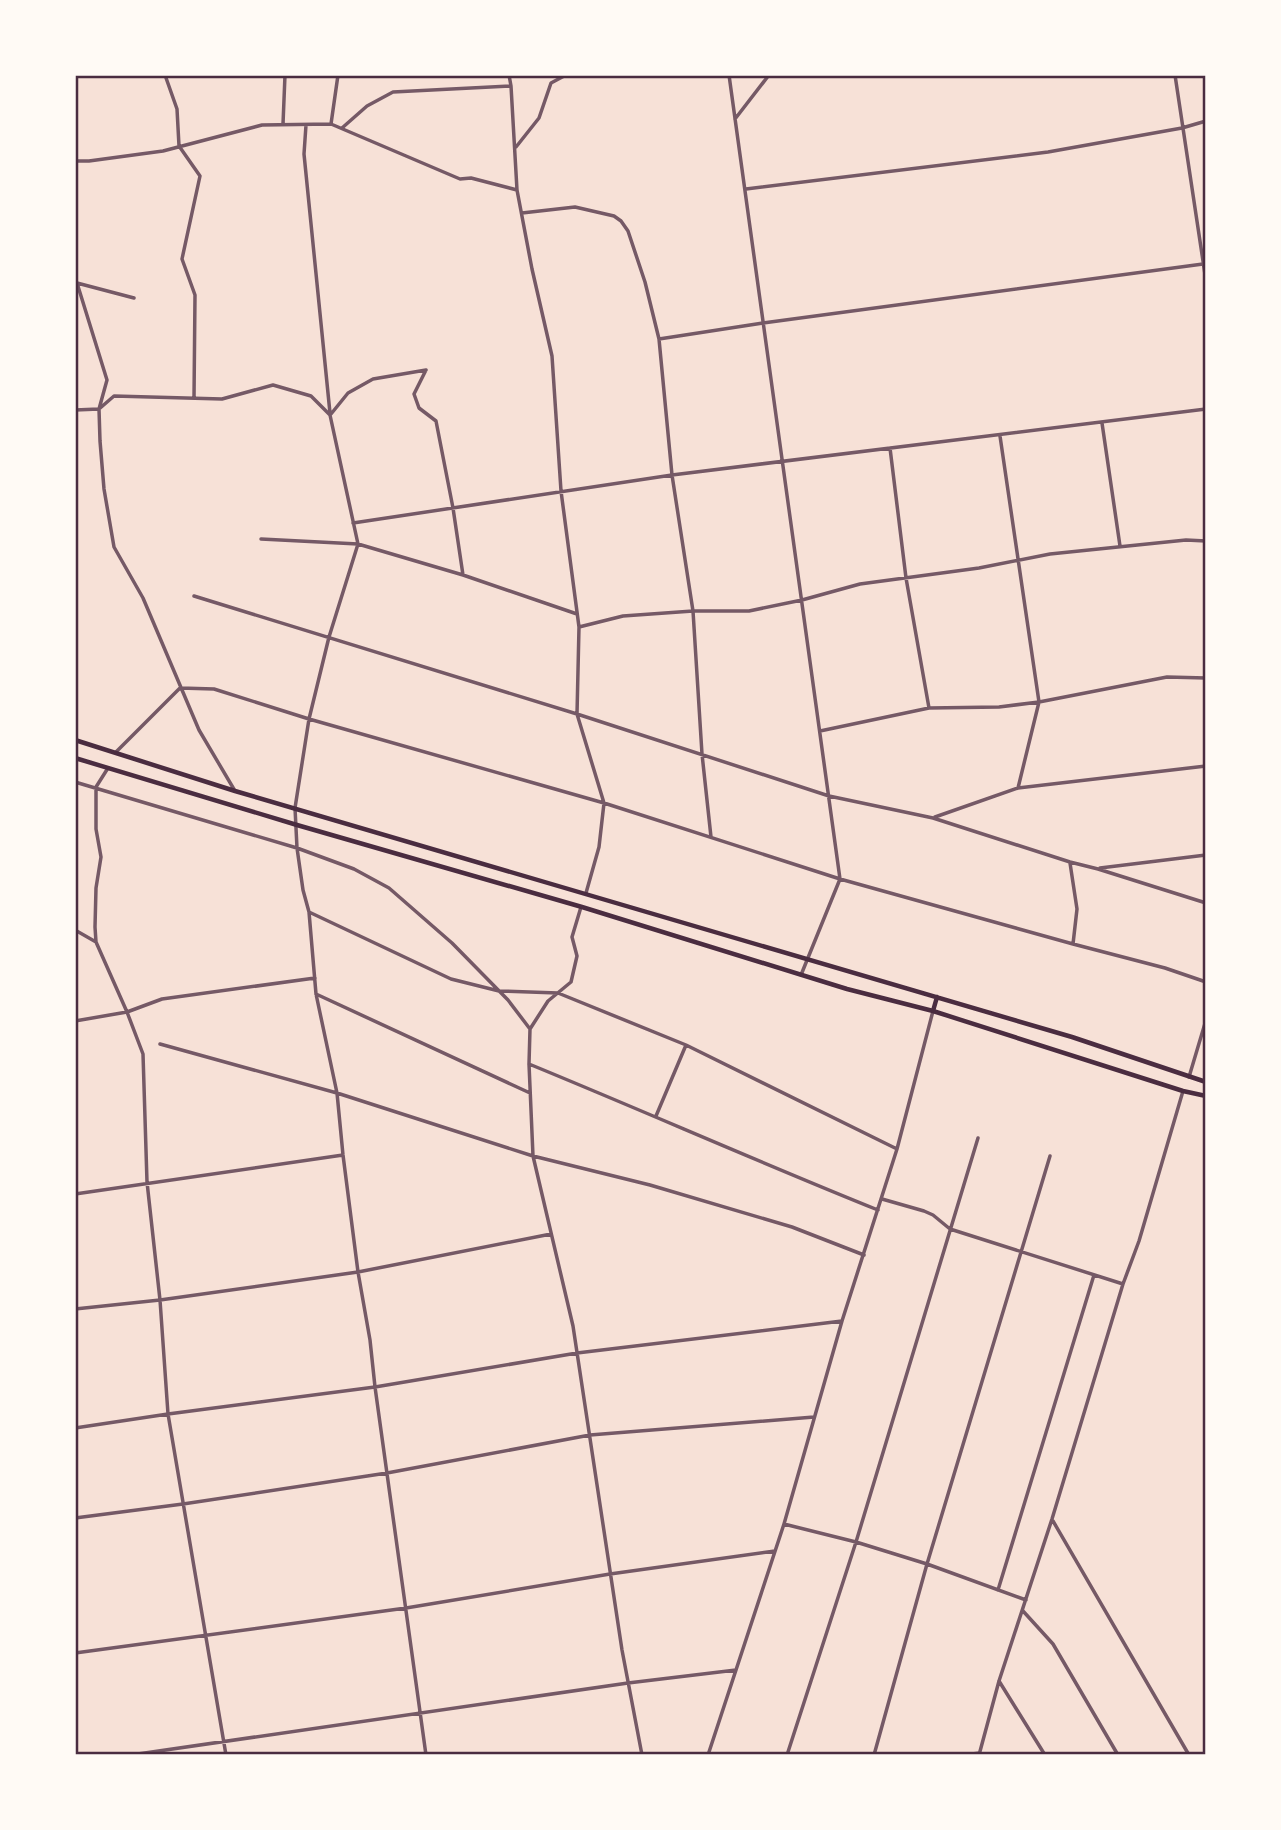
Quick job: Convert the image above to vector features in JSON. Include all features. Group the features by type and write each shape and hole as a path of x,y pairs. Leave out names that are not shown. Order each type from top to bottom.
{"main road":[{"path":"75,740 235,791 1072,1037 1206,1082"},
{"path":"75,758 582,907 846,989 933,1011 1206,1096"},
{"path":"933,1011 937,997"}],"street":[{"path":"165,75 177,109 179,146 200,176 183,259 195,295 194,398"},
{"path":"283,124 285,75"},
{"path":"331,124 338,75"},
{"path":"509,75 517,190 552,356 561,491 579,627 578,713 604,803 599,847 586,893"},
{"path":"514,148 540,118 551,83 566,75"},
{"path":"729,75 841,879 801,975"},
{"path":"735,119 769,75"},
{"path":"1175,75 1206,281"},
{"path":"342,128 367,106 393,92 511,86"},
{"path":"746,189 1048,152 1182,128 1206,121"},
{"path":"75,161 151,152 262,124 331,124 460,178 471,178 517,190"},
{"path":"307,124 304,154 330,415 358,544 329,637 309,719 295,808 297,848 309,912 316,994 337,1093 358,1272 370,1340 426,1755"},
{"path":"522,213 575,207 614,216 628,231 645,282 659,339 672,475 693,611 702,754 711,837"},
{"path":"659,339 1203,264"},
{"path":"76,283 134,299"},
{"path":"76,283 107,380 99,409 100,441 104,489 114,547 144,598 199,730 235,791"},
{"path":"330,415 348,393 373,379 426,370 414,394 419,408 436,421 463,575"},
{"path":"75,410 99,409 114,396 222,399 273,385 311,396 330,415"},
{"path":"353,523 672,475 1206,410"},
{"path":"1102,423 1121,546"},
{"path":"1000,436 1038,702 1018,788"},
{"path":"890,448 906,578 929,708"},
{"path":"261,538 358,544 463,575 577,614"},
{"path":"579,627 623,616 693,611 750,611 860,584 979,568 1050,554 1186,540 1206,541"},
{"path":"194,596 578,713 829,796 933,818 1206,903"},
{"path":"820,731 929,708 999,707 1167,677 1206,678"},
{"path":"116,752 180,688 214,689 309,719 604,803 841,879 1165,968 1206,982"},
{"path":"933,818 1018,788 1206,766"},
{"path":"108,768 96,788 96,829 101,857 96,888 96,942 143,1054 147,1182 160,1300 168,1413 226,1755"},
{"path":"75,782 297,848 354,869 389,888 452,943 499,991 530,1029"},
{"path":"1098,869 1206,855"},
{"path":"1070,862 1077,909 1073,944"},
{"path":"582,907 572,937 577,956 571,982 548,1001 530,1029 533,1156 573,1326 610,1574 642,1755"},
{"path":"309,912 451,979 499,991 558,993 686,1045 897,1149"},
{"path":"75,930 96,942"},
{"path":"75,1021 127,1012 162,999 315,978"},
{"path":"316,994 530,1093"},
{"path":"708,1755 784,1524 842,1321 897,1149 933,1011"},
{"path":"1189,1077 1206,1020"},
{"path":"160,1044 337,1093 533,1156 650,1185 792,1227 864,1255"},
{"path":"656,1116 686,1045"},
{"path":"529,1064 878,1210"},
{"path":"964,1755 980,1754 999,1681 1052,1519 1123,1284 1139,1241 1183,1091"},
{"path":"787,1755 856,1542 978,1138"},
{"path":"75,1194 343,1155"},
{"path":"874,1755 927,1564 1049,1156"},
{"path":"881,1199 924,1211 950,1229 1123,1284"},
{"path":"75,1309 358,1272 551,1234"},
{"path":"998,1590 1094,1275"},
{"path":"75,1429 168,1413 375,1387 577,1353 842,1321"},
{"path":"75,1518 387,1473 590,1435 814,1417"},
{"path":"1052,1519 1189,1755"},
{"path":"784,1524 927,1564 1026,1600"},
{"path":"75,1653 406,1608 610,1574 775,1551"},
{"path":"1023,1610 1053,1644 1118,1755"},
{"path":"131,1755 628,1683 736,1670"},
{"path":"999,1681 1045,1755"}]}
